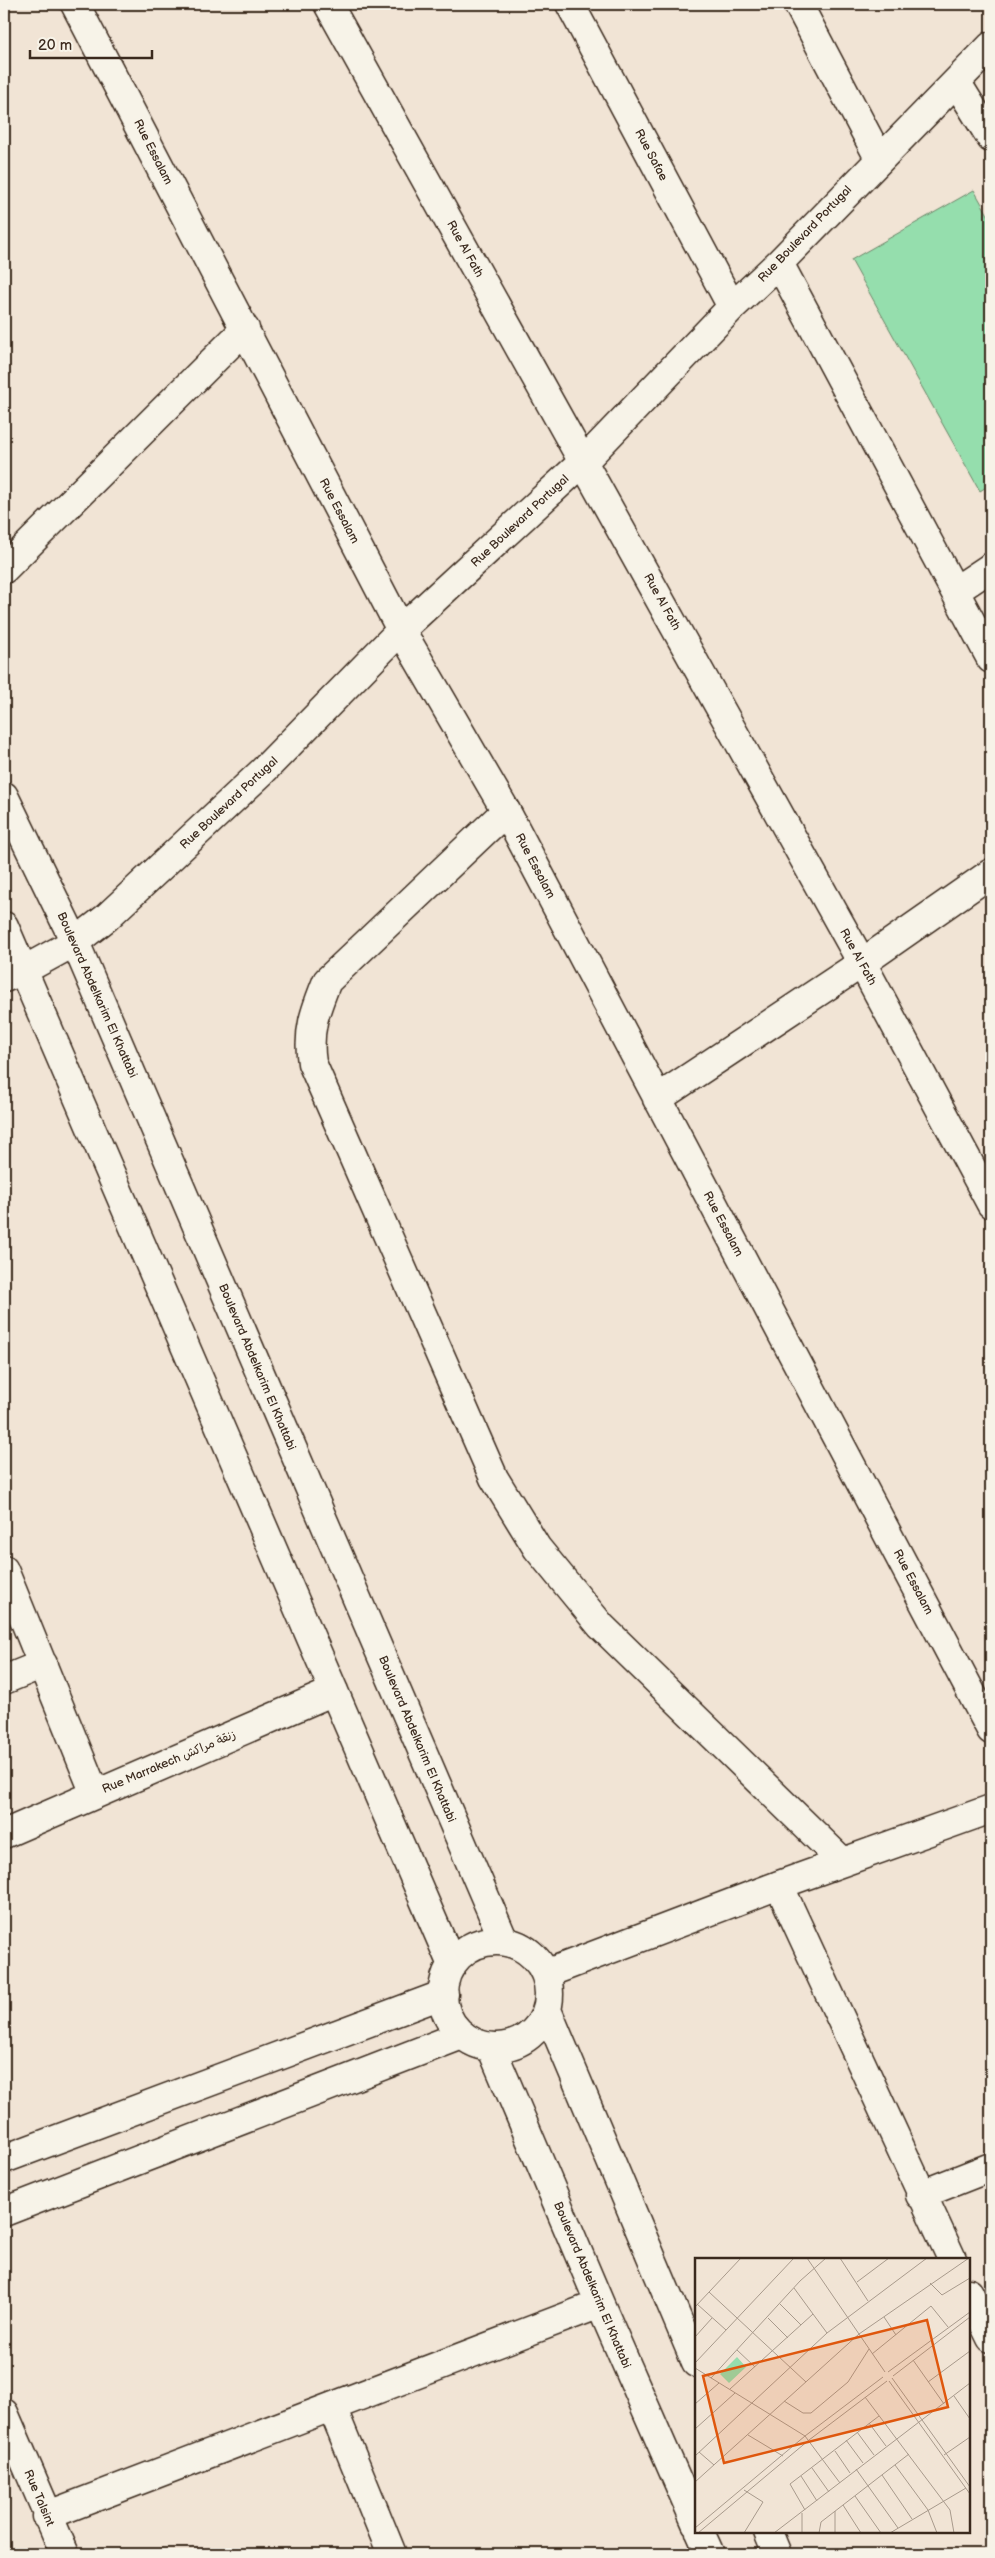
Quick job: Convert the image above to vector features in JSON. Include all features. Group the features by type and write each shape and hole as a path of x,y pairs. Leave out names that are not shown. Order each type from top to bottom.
{"street":[{"name":"Rue Essalam","path":"75,4 402,630 506,811 991,1730"},
{"name":"Rue Al Fath","path":"328,4 862,963 991,1204"},
{"name":"Rue Safae","path":"570,4 732,307"},
{"path":"798,4 879,158"},
{"name":"Rue Boulevard Portugal","path":"14,974 75,942 106,918 262,772 402,630 584,461 732,307 779,263 879,158 957,83 991,46"},
{"path":"957,83 991,138"},
{"path":"779,263 991,659"},
{"path":"4,569 244,329"},
{"path":"955,591 991,567"},
{"name":"Boulevard Abdelkarim El Khattabi","path":"4,796 75,942 504,1941"},
{"path":"506,811 326,981 314,1012 309,1042 312,1063 494,1478 536,1548 602,1626 843,1862"},
{"path":"657,1099 862,963 991,873"},
{"path":"4,926 14,974 334,1691 452,1965"},
{"path":"4,1570 95,1794"},
{"path":"4,1680 43,1664"},
{"name":"Rue Marrakech زنقة مراكش","path":"4,1834 334,1691"},
{"path":"545,1974 779,1885 991,1809"},
{"path":"779,1885 920,2194 952,2258"},
{"path":"489,1941 504,1941 521,1947 536,1958 545,1974 549,1991 547,2010 539,2025 526,2038 509,2046 491,2047 476,2043 462,2035 452,2023 446,2009 444,1994 446,1979 452,1965 462,1953 489,1941"},
{"path":"4,2159 444,1994"},
{"path":"547,2010 695,2361"},
{"path":"4,2212 462,2035"},
{"name":"Boulevard Abdelkarim El Khattabi","path":"491,2047 600,2304 695,2521"},
{"path":"920,2194 991,2167"},
{"path":"970,2295 991,2338"},
{"path":"46,2516 600,2304"},
{"path":"332,2407 392,2554"},
{"name":"Rue Talsint","path":"4,2413 46,2516 65,2554"},
{"path":"700,2533 710,2554"},
{"path":"768,2533 777,2554"}],"green space":[{"path":"974,190 991,220 991,484 980,491 851,260"}]}
